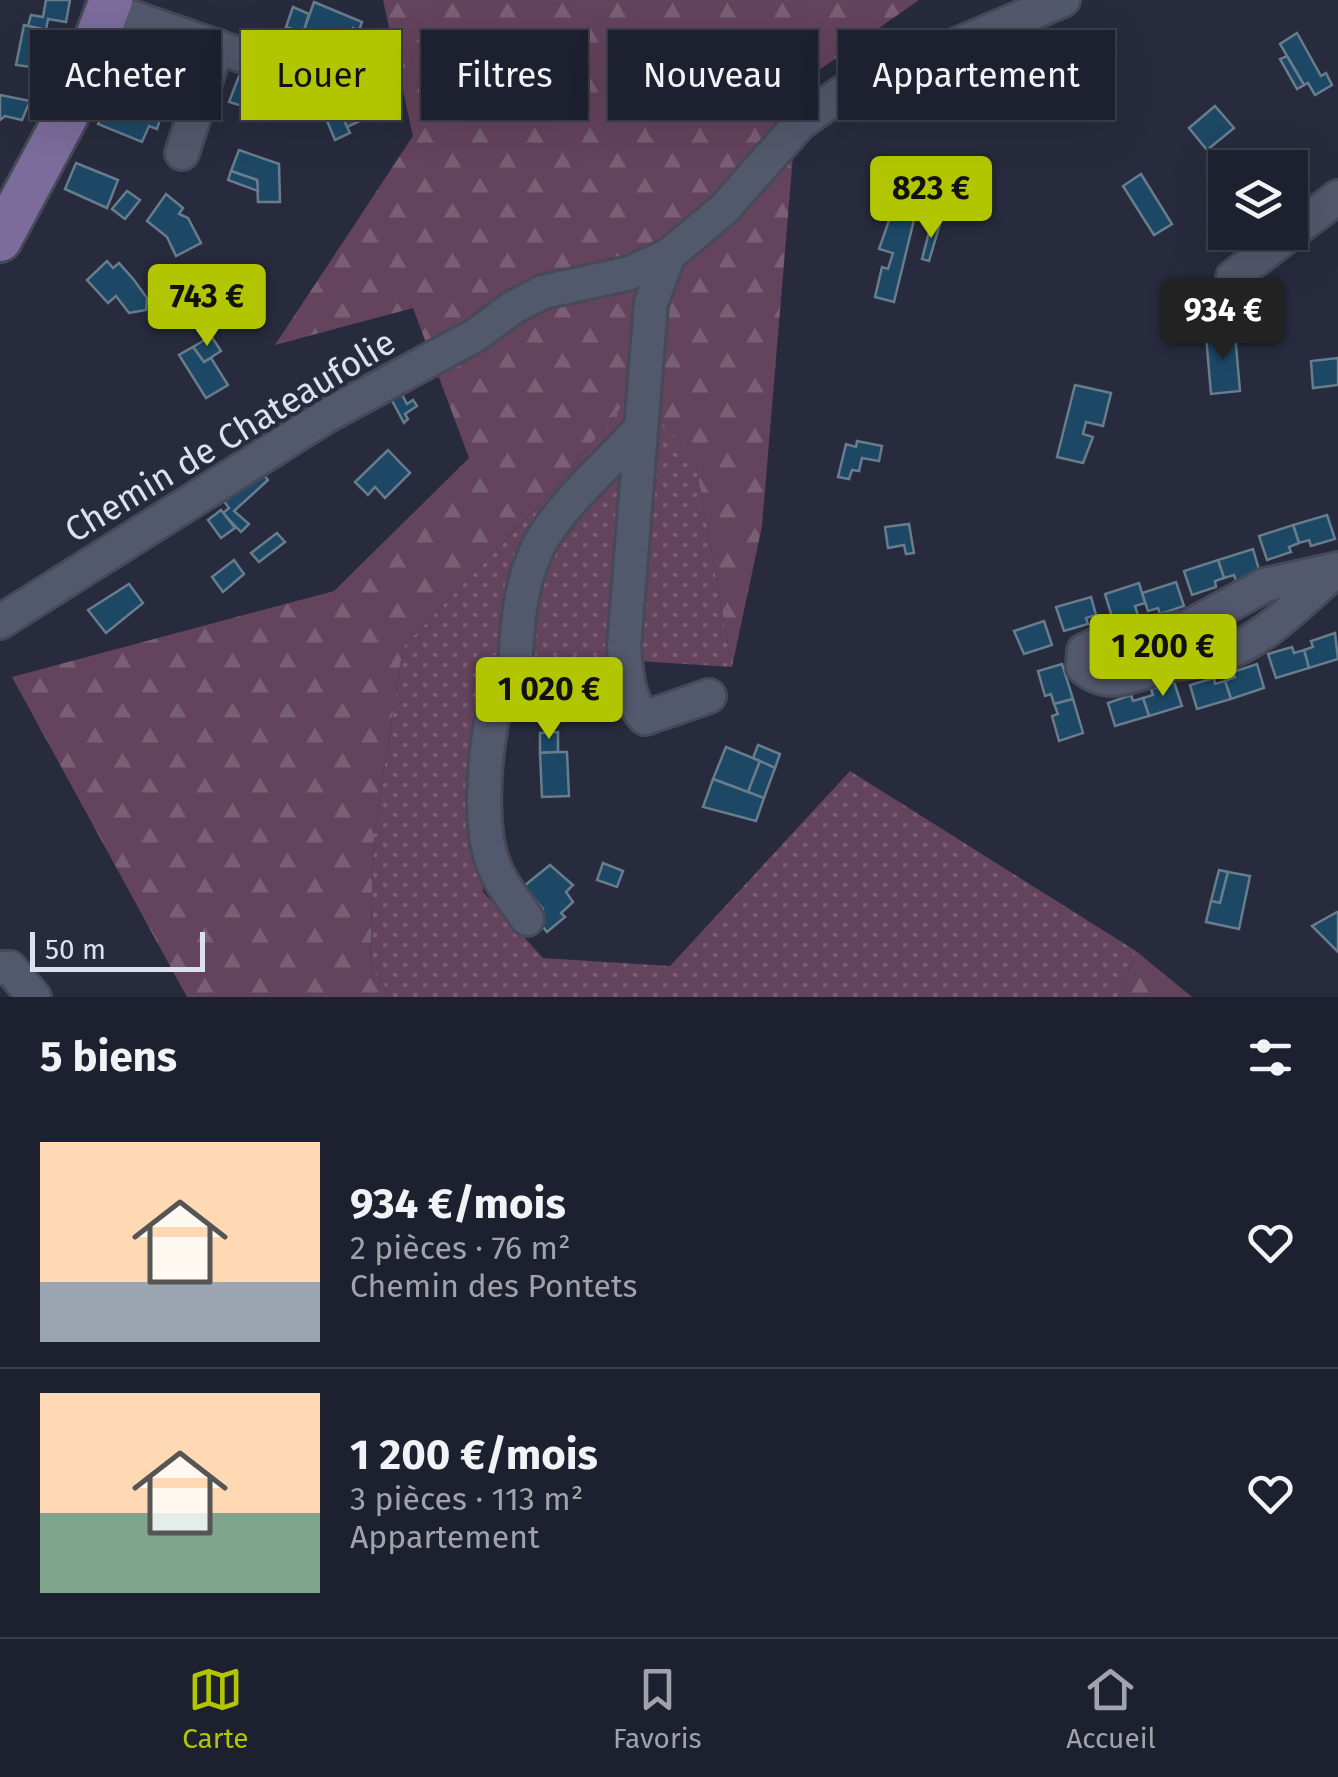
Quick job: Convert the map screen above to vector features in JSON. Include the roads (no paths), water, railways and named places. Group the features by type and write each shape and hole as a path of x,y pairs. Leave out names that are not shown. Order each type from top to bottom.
{"main road":[{"path":"0,240 66,118 110,4"}],"street":[{"name":"Chemin de Chateaufolie","path":"0,622 328,414 446,352 512,308 544,292 630,273 669,255 724,209 800,123 842,92 1063,0"},
{"path":"110,4 176,30"},
{"path":"182,153 193,120"},
{"path":"1233,277 1338,197"},
{"path":"669,255 650,303 624,646 632,703 645,718 710,696"},
{"path":"514,703 516,652 531,565 544,536 640,429"},
{"path":"1338,569 1260,634 1218,656 1168,664 1116,680 1096,679 1084,667 1084,652 1109,639 1187,628 1265,585 1338,569"},
{"path":"516,652 492,708 486,840 494,869 527,918"},
{"path":"0,968 10,968 34,997"}]}
